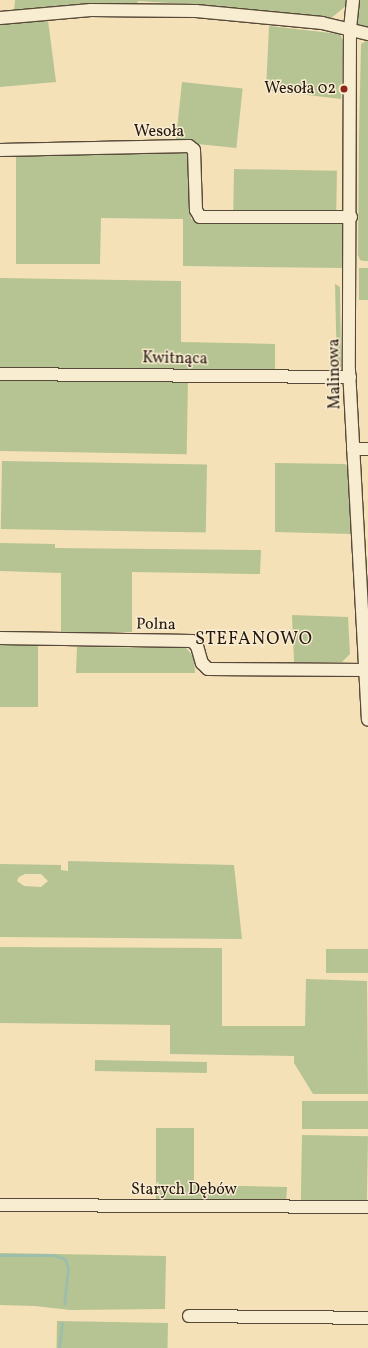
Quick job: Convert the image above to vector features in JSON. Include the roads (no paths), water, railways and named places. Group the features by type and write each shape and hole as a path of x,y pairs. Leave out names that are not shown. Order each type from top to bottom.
{"street":[{"name":"Malinowa","path":"353,0 350,27 350,377 368,719"},
{"path":"0,18 91,10 196,11 350,27 368,34"},
{"name":"Wesoła","path":"0,150 189,146 194,150 196,210 200,217 351,217"},
{"name":"Kwitnąca","path":"0,374 350,377"},
{"path":"353,448 368,449"},
{"name":"Polna","path":"0,638 192,641 197,646 202,663 208,669 366,670"},
{"name":"Starych Dębów","path":"0,1205 368,1207"},
{"path":"189,1316 368,1318"}],"waterway":[{"path":"0,1255 54,1255 65,1259 68,1268 64,1304"},
{"path":"59,1348 62,1323"}],"place":[{"name":"Wesoła 02","path":"344,89"}],"district":[{"name":"STEFANOWO","path":"254,640"}]}
